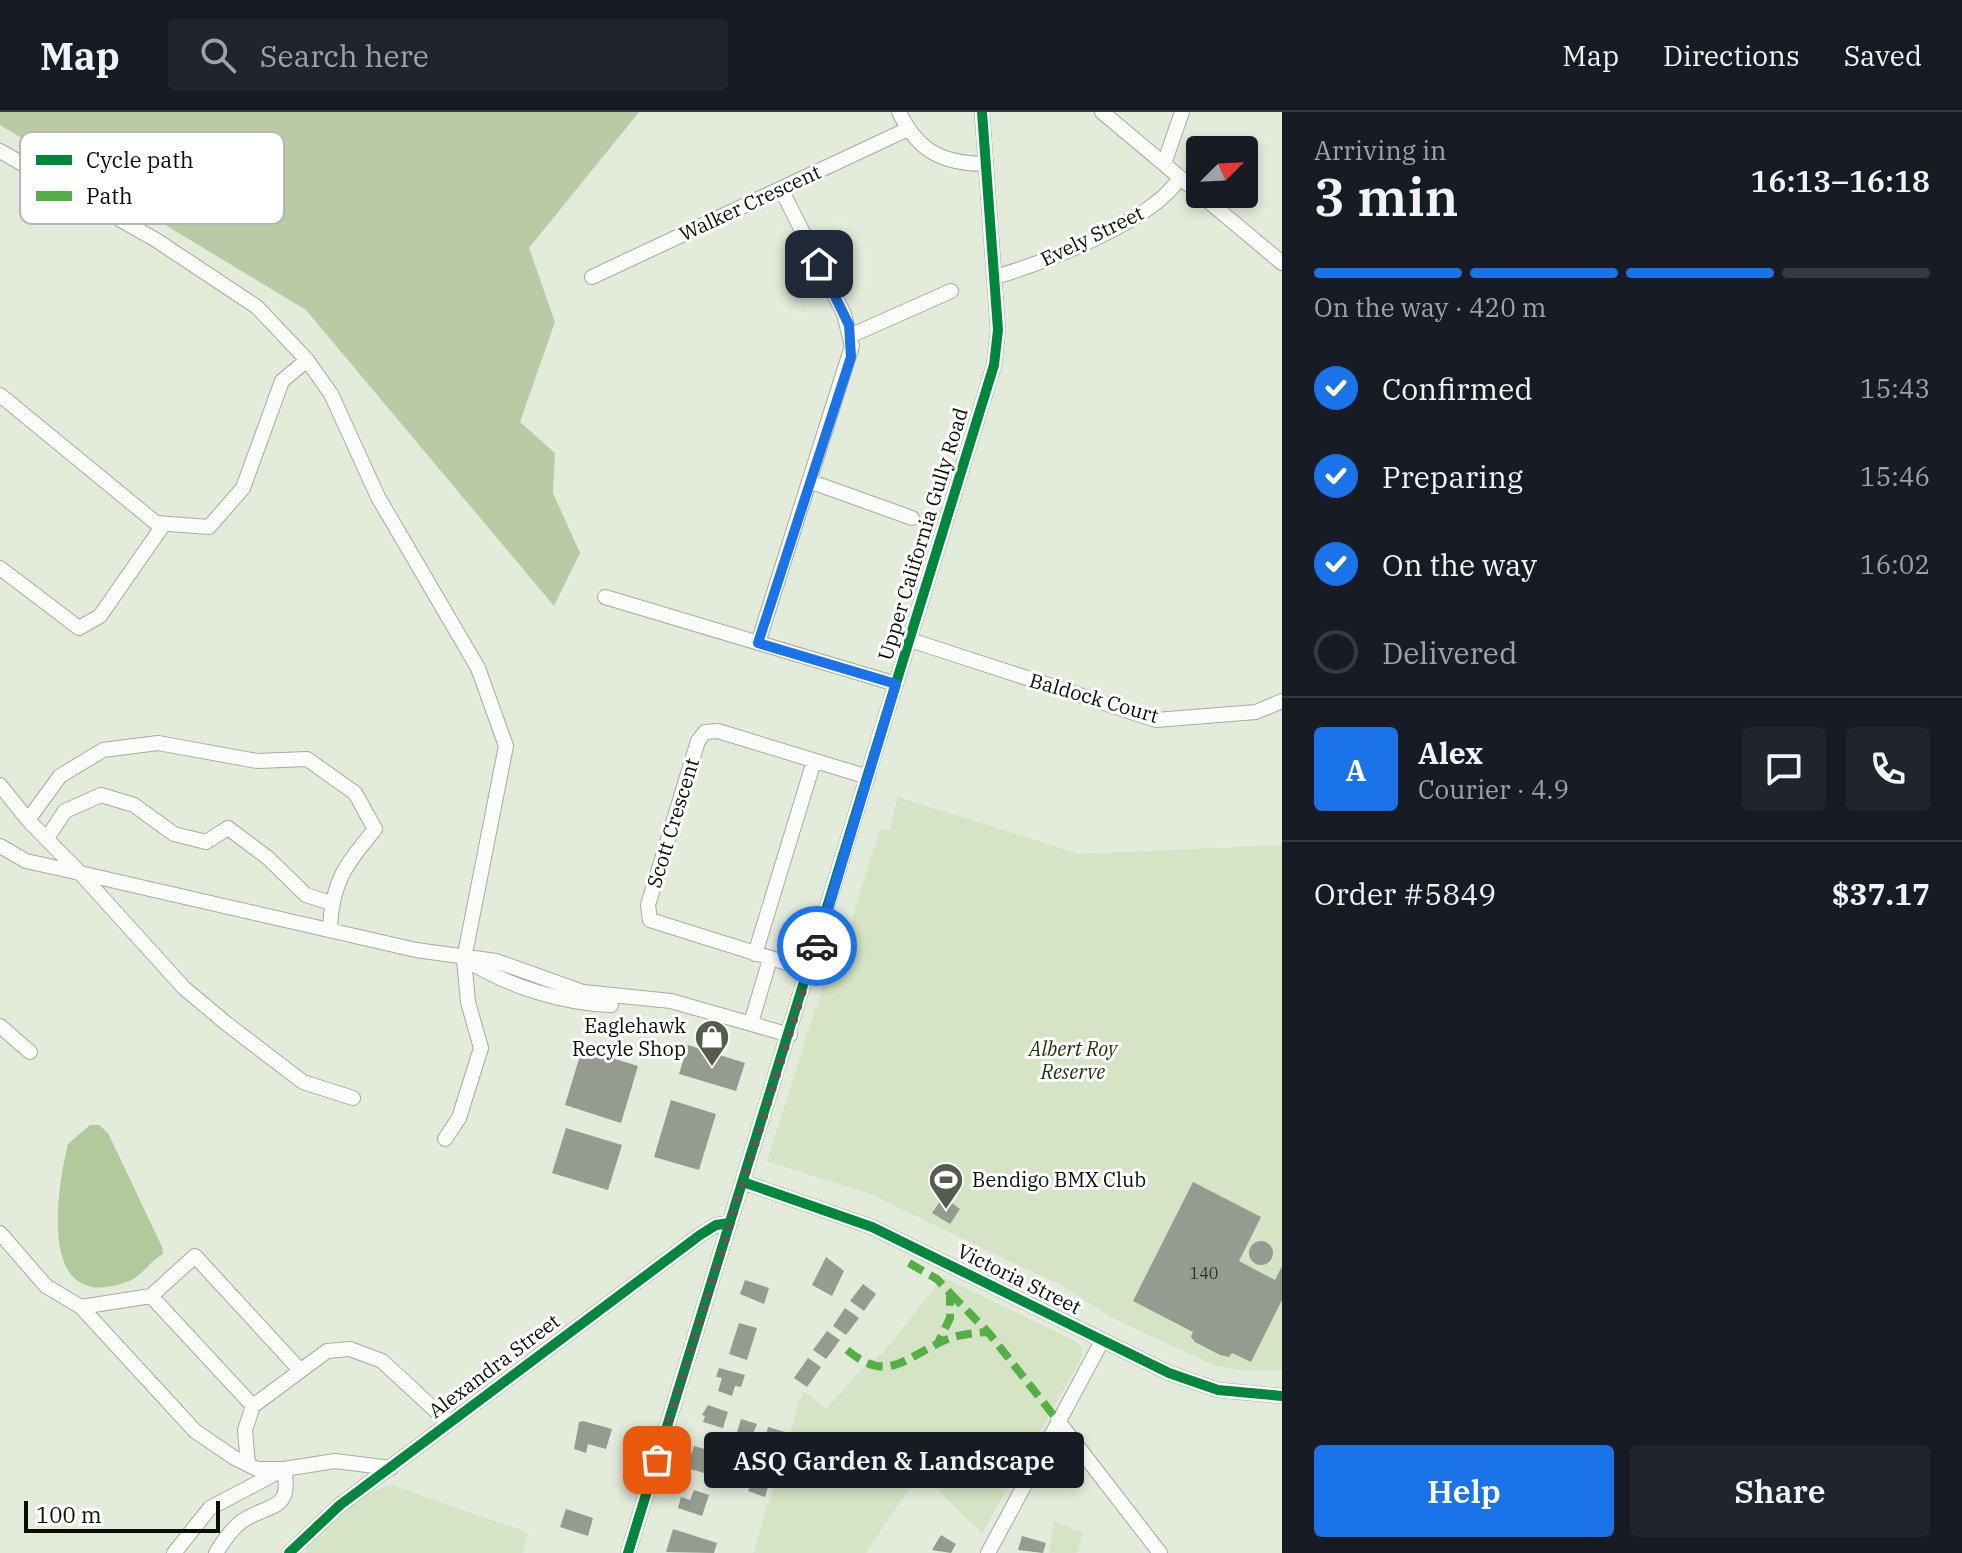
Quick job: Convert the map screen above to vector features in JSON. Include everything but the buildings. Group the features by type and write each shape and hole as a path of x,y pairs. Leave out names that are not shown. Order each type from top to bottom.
{"street":[{"path":"899,112 915,141 937,158 984,164"},
{"name":"Upper California Gully Road","path":"628,1553 994,365 998,330 982,112"},
{"path":"1102,112 1179,178 1280,257"},
{"path":"1164,164 1182,112"},
{"name":"Walker Crescent","path":"592,277 908,129"},
{"path":"0,151 20,162"},
{"name":"Evely Street","path":"994,277 1020,270 1105,233 1165,198 1179,178"},
{"path":"758,643 851,357 852,335 781,189"},
{"path":"128,224 257,307 307,360 331,394 378,497 478,668 506,746 464,959 468,1002 481,1048 459,1118 445,1139"},
{"path":"852,335 951,291"},
{"path":"0,395 156,523 209,527 243,488 282,381 307,360"},
{"path":"809,481 912,518"},
{"path":"0,568 79,628 100,616 164,524"},
{"path":"605,597 896,684"},
{"name":"Baldock Court","path":"910,640 1156,720 1256,712 1282,701"},
{"name":"Scott Crescent","path":"809,970 658,926 648,916 648,905 700,736 705,732 718,731 868,777"},
{"path":"28,820 60,776 103,750 158,743 257,761 307,759 355,793 375,829 346,865 333,892 330,928"},
{"path":"755,954 814,761"},
{"path":"0,785 28,820 184,988 303,1082 353,1098"},
{"path":"47,838 65,811 101,795 134,805 174,834 206,842 228,828 268,858 306,895 331,903"},
{"path":"0,846 26,861 191,901 330,928 464,959 508,981 574,1002 689,1006 790,1035"},
{"path":"751,1023 770,959"},
{"path":"0,1026 30,1052"},
{"name":"Victoria Street","path":"743,1182 872,1227 1102,1341 1195,1383 1240,1394 1282,1396"},
{"name":"Alexandra Street","path":"289,1553 340,1505 448,1422 700,1235 716,1225 730,1223"},
{"path":"0,1233 46,1286 81,1307 195,1431 248,1464 257,1469 284,1469 335,1461 391,1468"},
{"path":"81,1307 151,1296 195,1256 299,1369"},
{"path":"151,1296 253,1406"},
{"path":"988,1553 1102,1341"},
{"path":"248,1464 245,1430 253,1406 299,1369 327,1351 341,1348 369,1353 400,1374 448,1422"},
{"path":"1058,1421 1160,1553"},
{"path":"174,1553 210,1508 284,1469"},
{"path":"216,1553 241,1522 280,1503 288,1487 284,1469"}],"green space":[{"name":"Albert Roy Reserve","path":"898,797 1079,854 1282,845 1282,1371 1247,1371 1213,1365 1113,1318 1062,1286 870,1194 767,1161 826,976 833,978 881,828 889,830"},
{"path":"943,1277 1075,1341 1082,1348 1082,1357 982,1533 920,1472 866,1553 753,1553 803,1391 827,1409 860,1370 883,1353"},
{"path":"391,1485 529,1533 523,1553 305,1553 342,1512 366,1496"},
{"path":"1054,1521 1083,1533 1077,1553 1049,1553"}],"shaded area":[{"path":"0,112 639,112 529,248 555,322 520,422 555,453 553,493 580,553 554,606 306,310 164,224 284,224 284,132 20,132 20,137 0,125"},
{"path":"90,1125 99,1125 108,1133 163,1254 134,1279 99,1288 79,1282 66,1267 58,1219 68,1144"}],"marked path":[{"path":"909,1263 937,1279 950,1293 950,1318 938,1343"},
{"path":"950,1293 988,1332 1058,1421"},
{"path":"847,1350 861,1360 883,1367 903,1362 951,1338 988,1332"}],"cycle path":[{"path":"628,1553 994,365 998,330 982,112"},
{"path":"743,1182 872,1227 1169,1373 1218,1390 1282,1396"},
{"path":"289,1553 340,1505 700,1235 716,1225 730,1223"}],"way so far":[{"path":"657,1460 817,946"}],"place":[{"name":"Eaglehawk Recyle Shop","path":"712,1068"},
{"name":"Bendigo BMX Club","path":"946,1211"},
{"name":"ASQ Garden & Landscape","path":"657,1460"}],"route":[{"path":"817,946 896,684 758,643 851,357 849,325 819,264"}]}
